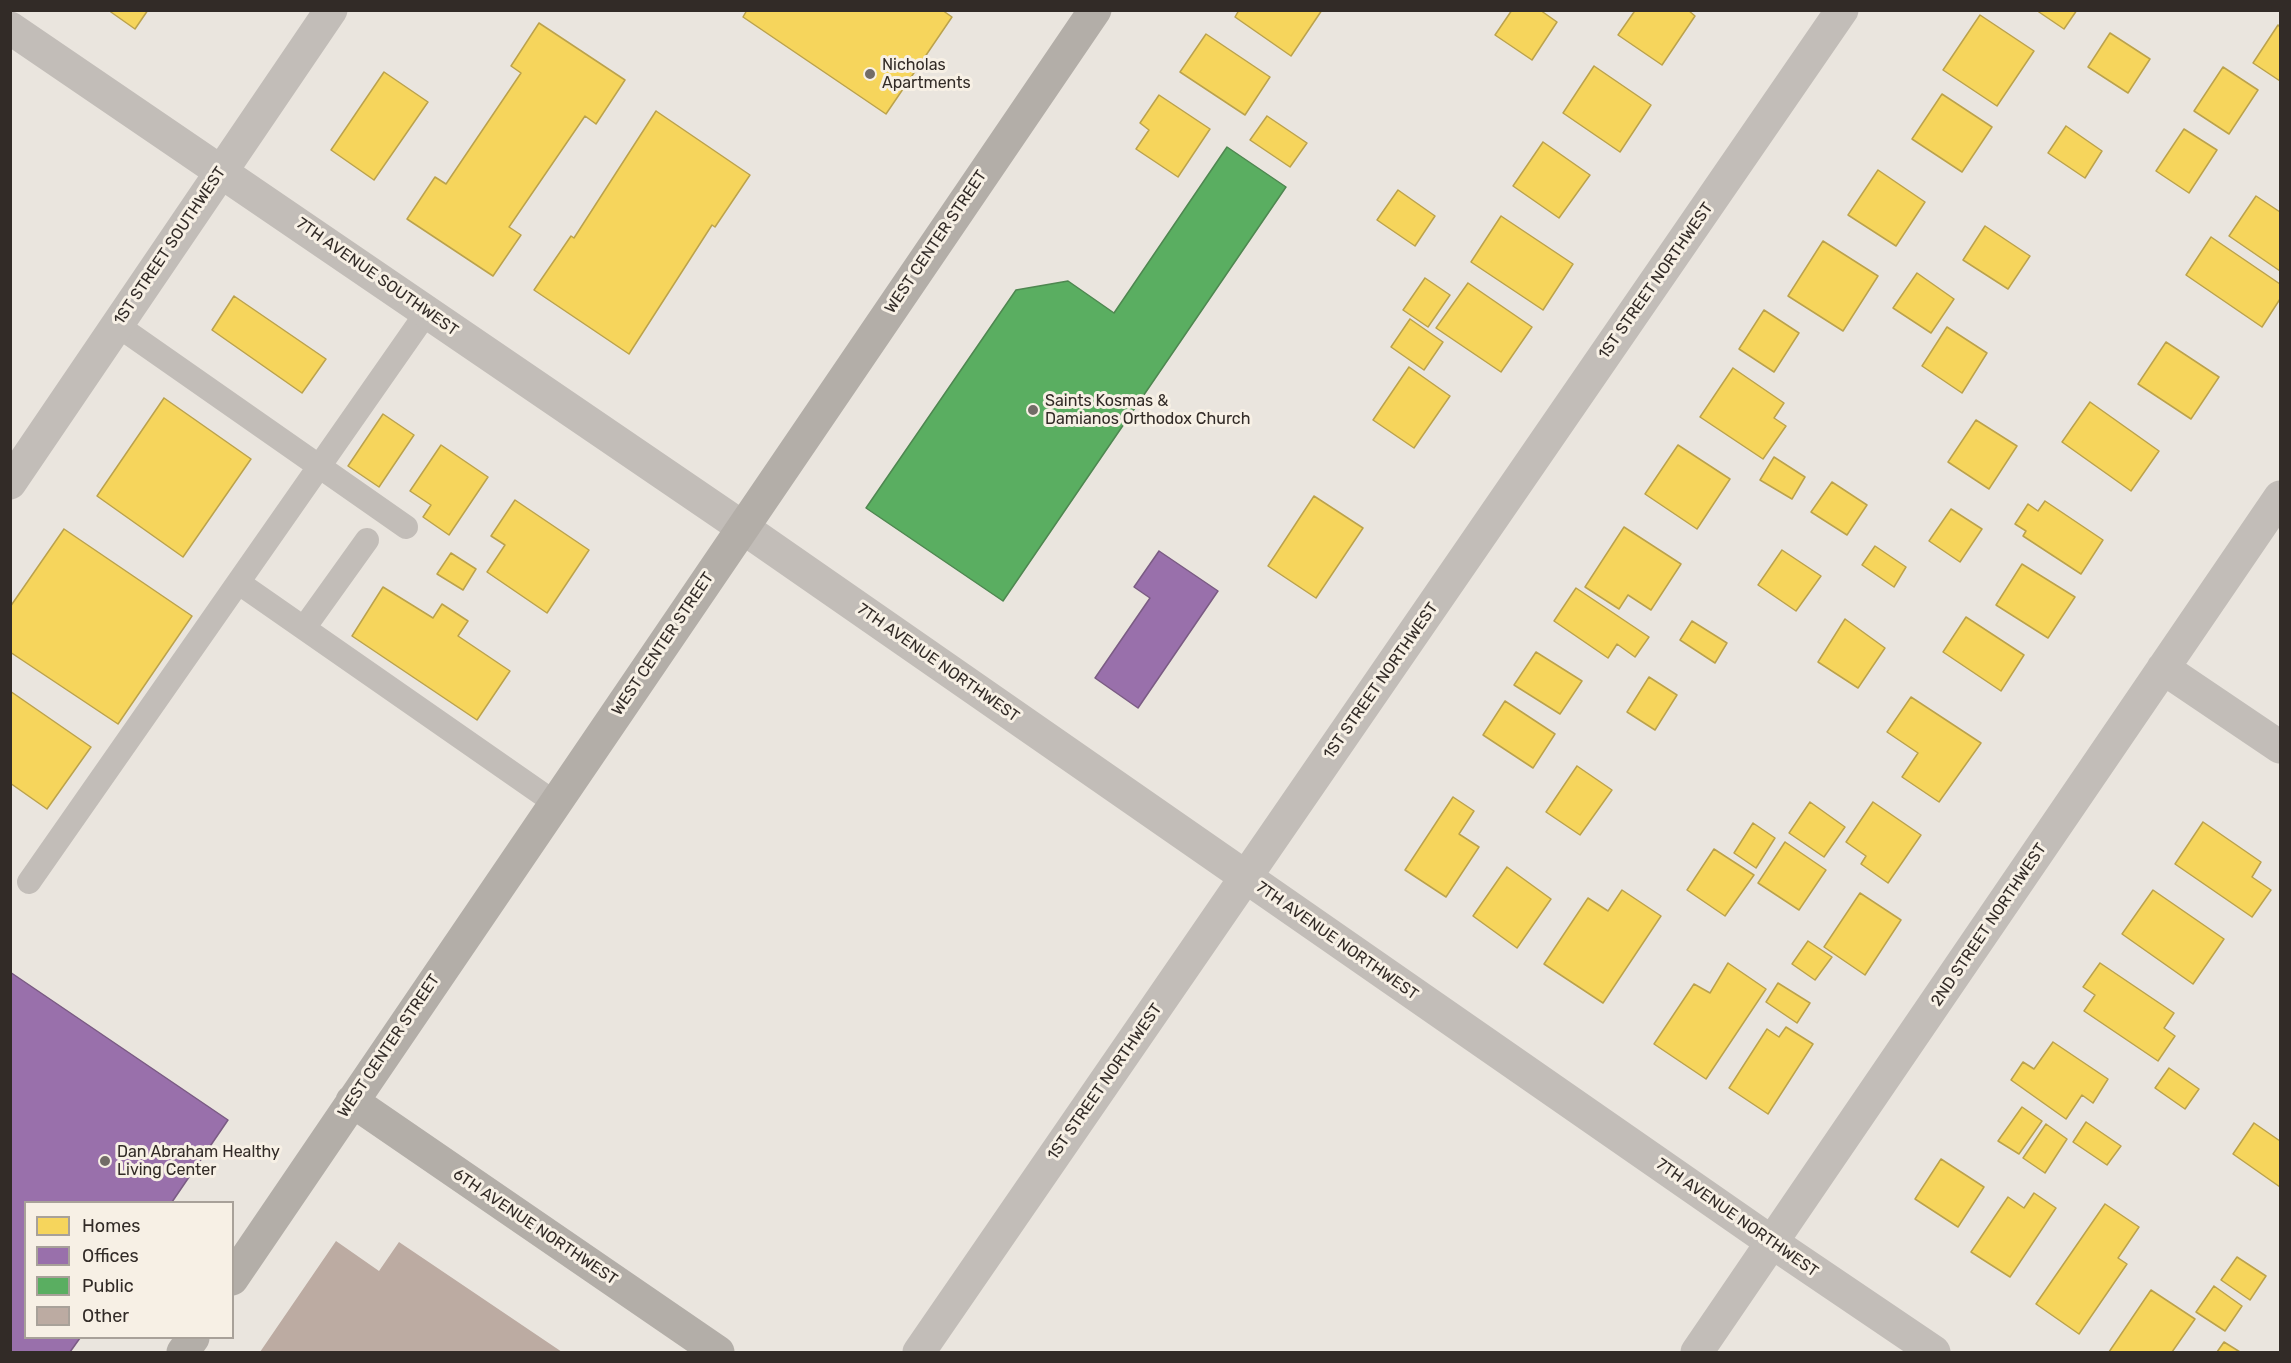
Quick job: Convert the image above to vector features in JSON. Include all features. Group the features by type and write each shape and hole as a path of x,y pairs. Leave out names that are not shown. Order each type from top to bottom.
{"street":[{"name":"1ST STREET SOUTHWEST","path":"10,483 331,10"},
{"name":"WEST CENTER STREET","path":"234,1276 1095,10"},
{"name":"1ST STREET NORTHWEST","path":"919,1353 1842,10"},
{"name":"7TH AVENUE SOUTHWEST","path":"10,28 222,170 742,527"},
{"name":"2ND STREET NORTHWEST","path":"1697,1353 2280,497"},
{"name":"7TH AVENUE NORTHWEST","path":"742,527 1934,1353"},
{"path":"2163,668 2280,747"},
{"name":"6TH AVENUE NORTHWEST","path":"352,1101 718,1353"},
{"path":"183,1353 192,1339"}],"lane":[{"path":"29,882 427,312"},
{"path":"117,326 406,528"},
{"path":"304,628 367,540"},
{"path":"239,583 555,803"}],"building: Homes":[{"path":"108,10 148,10 135,29"},
{"name":"Nicholas Apartments","path":"747,10 942,10 952,17 886,114 743,17"},
{"path":"1239,10 1322,10 1291,56 1235,17"},
{"path":"1512,10 1540,10 1557,22 1532,60 1495,35"},
{"path":"1631,10 1688,10 1695,16 1662,65 1618,35 1634,12"},
{"path":"2036,10 2077,10 2064,29"},
{"path":"1980,15 2034,51 1997,106 1943,70"},
{"path":"539,23 625,80 596,124 585,116 509,227 521,235 493,276 407,219 435,177 446,184 521,73 511,66"},
{"path":"2278,25 2280,27 2280,81 2253,63"},
{"path":"2110,33 2150,59 2128,93 2088,67"},
{"path":"1206,34 1270,77 1245,115 1180,72"},
{"path":"1594,66 1651,105 1620,152 1563,113"},
{"path":"2223,67 2258,90 2229,134 2194,111"},
{"path":"384,72 428,102 374,180 331,150"},
{"path":"1942,94 1992,127 1962,172 1912,139"},
{"path":"1159,95 1210,129 1178,177 1136,149 1149,130 1140,123"},
{"path":"656,111 750,175 715,227 712,225 629,354 534,290 571,236 574,238"},
{"path":"1267,116 1307,143 1290,167 1250,140"},
{"path":"2066,126 2102,151 2085,178 2048,153"},
{"path":"2184,129 2217,150 2189,193 2156,171"},
{"path":"1543,142 1590,175 1559,218 1513,186"},
{"path":"1878,170 1925,202 1896,246 1848,215"},
{"path":"1398,190 1435,216 1415,246 1377,220"},
{"path":"2256,196 2280,212 2280,271 2229,236"},
{"path":"1501,216 1573,264 1543,310 1471,262"},
{"path":"1985,226 2030,256 2008,289 1963,260"},
{"path":"2211,237 2280,284 2280,299 2262,327 2186,275"},
{"path":"1823,241 1878,276 1843,331 1788,296"},
{"path":"1917,273 1954,299 1931,333 1893,308"},
{"path":"1425,278 1450,295 1428,327 1403,310"},
{"path":"1468,283 1532,327 1501,372 1436,328"},
{"path":"234,296 326,359 302,393 212,330"},
{"path":"1764,310 1799,333 1774,372 1739,349"},
{"path":"1410,319 1443,342 1424,370 1391,347"},
{"path":"1947,327 1987,353 1962,393 1922,366"},
{"path":"2166,342 2219,377 2191,419 2138,384"},
{"path":"1409,367 1450,396 1414,448 1373,420"},
{"path":"1733,368 1784,403 1774,418 1786,426 1763,459 1700,417"},
{"path":"164,398 251,459 183,557 97,496"},
{"path":"2090,402 2159,451 2131,491 2062,442"},
{"path":"383,414 414,435 379,487 348,466"},
{"path":"1976,420 2017,446 1989,489 1948,462"},
{"path":"441,445 488,477 449,535 423,517 431,505 410,491"},
{"path":"1678,445 1730,479 1697,529 1645,494"},
{"path":"1774,457 1805,477 1792,499 1760,480"},
{"path":"1832,482 1867,505 1847,535 1811,512"},
{"path":"1314,496 1363,528 1316,598 1268,566"},
{"path":"515,500 589,550 547,613 487,572 505,545 491,536"},
{"path":"2045,501 2103,540 2081,574 2023,536 2026,531 2015,524 2028,504 2038,511"},
{"path":"1951,509 1982,529 1960,562 1929,541"},
{"path":"1624,527 1681,564 1651,610 1628,595 1619,609 1585,587"},
{"path":"64,529 192,616 118,724 10,652 10,607"},
{"path":"1875,546 1906,567 1894,587 1862,565"},
{"path":"1782,550 1821,576 1796,611 1758,585"},
{"path":"451,553 476,569 463,590 437,574"},
{"path":"2022,564 2075,597 2048,638 1996,605"},
{"path":"383,587 433,618 442,604 468,621 458,636 510,671 477,720 352,636"},
{"path":"1576,588 1649,637 1635,657 1617,644 1608,658 1554,621"},
{"path":"1966,617 2024,655 2001,691 1943,652"},
{"path":"1845,619 1885,648 1858,688 1818,662"},
{"path":"1692,621 1727,643 1715,663 1680,640"},
{"path":"1536,652 1582,681 1560,714 1514,685"},
{"path":"1649,677 1677,695 1655,730 1627,712"},
{"path":"10,691 91,747 47,809 10,783"},
{"path":"1911,697 1981,743 1939,802 1902,777 1918,753 1887,732"},
{"path":"1505,701 1555,734 1533,768 1483,735"},
{"path":"1577,766 1612,790 1580,835 1546,812"},
{"path":"1453,797 1474,811 1459,834 1479,847 1446,897 1405,870"},
{"path":"1810,802 1845,827 1824,857 1789,833"},
{"path":"1873,802 1921,835 1888,883 1861,864 1866,856 1846,842"},
{"path":"2203,822 2261,862 2252,877 2271,890 2252,917 2175,864"},
{"path":"1753,823 1775,838 1756,868 1734,853"},
{"path":"1785,842 1826,870 1799,910 1758,883"},
{"path":"1714,849 1754,875 1725,916 1687,890"},
{"path":"1507,867 1551,899 1517,948 1473,916"},
{"path":"1622,890 1661,916 1603,1003 1544,964 1588,898 1608,911"},
{"path":"2153,890 2224,939 2193,984 2122,934"},
{"path":"1860,893 1901,920 1865,975 1824,947"},
{"path":"1808,941 1832,957 1815,980 1792,964"},
{"path":"1728,963 1766,989 1706,1079 1654,1044 1694,984 1710,993"},
{"path":"2100,963 2174,1013 2164,1028 2175,1036 2158,1061 2084,1011 2095,995 2083,987"},
{"path":"1778,983 1810,1003 1797,1023 1766,1002"},
{"path":"1786,1027 1813,1044 1768,1114 1729,1088 1767,1029 1779,1037"},
{"path":"2053,1042 2108,1079 2093,1103 2082,1095 2066,1119 2011,1080 2023,1062 2034,1069"},
{"path":"2169,1068 2199,1089 2185,1109 2155,1088"},
{"path":"2022,1107 2042,1121 2019,1154 1998,1141"},
{"path":"2086,1122 2121,1146 2107,1165 2073,1142"},
{"path":"2254,1123 2280,1141 2280,1187 2233,1154"},
{"path":"2046,1124 2067,1139 2045,1173 2023,1158"},
{"path":"1941,1159 1984,1187 1958,1227 1915,1199"},
{"path":"2034,1193 2056,1208 2010,1277 1971,1252 2008,1197 2024,1208"},
{"path":"2105,1204 2139,1227 2118,1258 2127,1264 2079,1334 2036,1304"},
{"path":"2237,1257 2266,1276 2250,1300 2221,1280"},
{"path":"2214,1286 2242,1306 2225,1331 2196,1312"},
{"path":"2151,1290 2195,1319 2172,1352 2109,1352"},
{"path":"2224,1342 2240,1352 2217,1352"}],"building: Offices":[{"path":"1159,551 1218,591 1138,708 1095,678 1150,598 1134,587"},
{"name":"Dan Abraham Healthy Living Center","path":"10,972 228,1120 173,1201 24,1201 24,1339 79,1339 70,1352 10,1352"}],"building: Public":[{"name":"Saints Kosmas & Damianos Orthodox Church","path":"1227,147 1286,187 1003,601 866,508 1016,290 1068,281 1114,313"}],"building: Other":[{"path":"336,1241 379,1271 399,1242 562,1352 260,1352"}],"place":[{"name":"Nicholas Apartments","path":"870,74"},
{"name":"Saints Kosmas & Damianos Orthodox Church","path":"1033,410"},
{"name":"Dan Abraham Healthy Living Center","path":"105,1161"}]}
